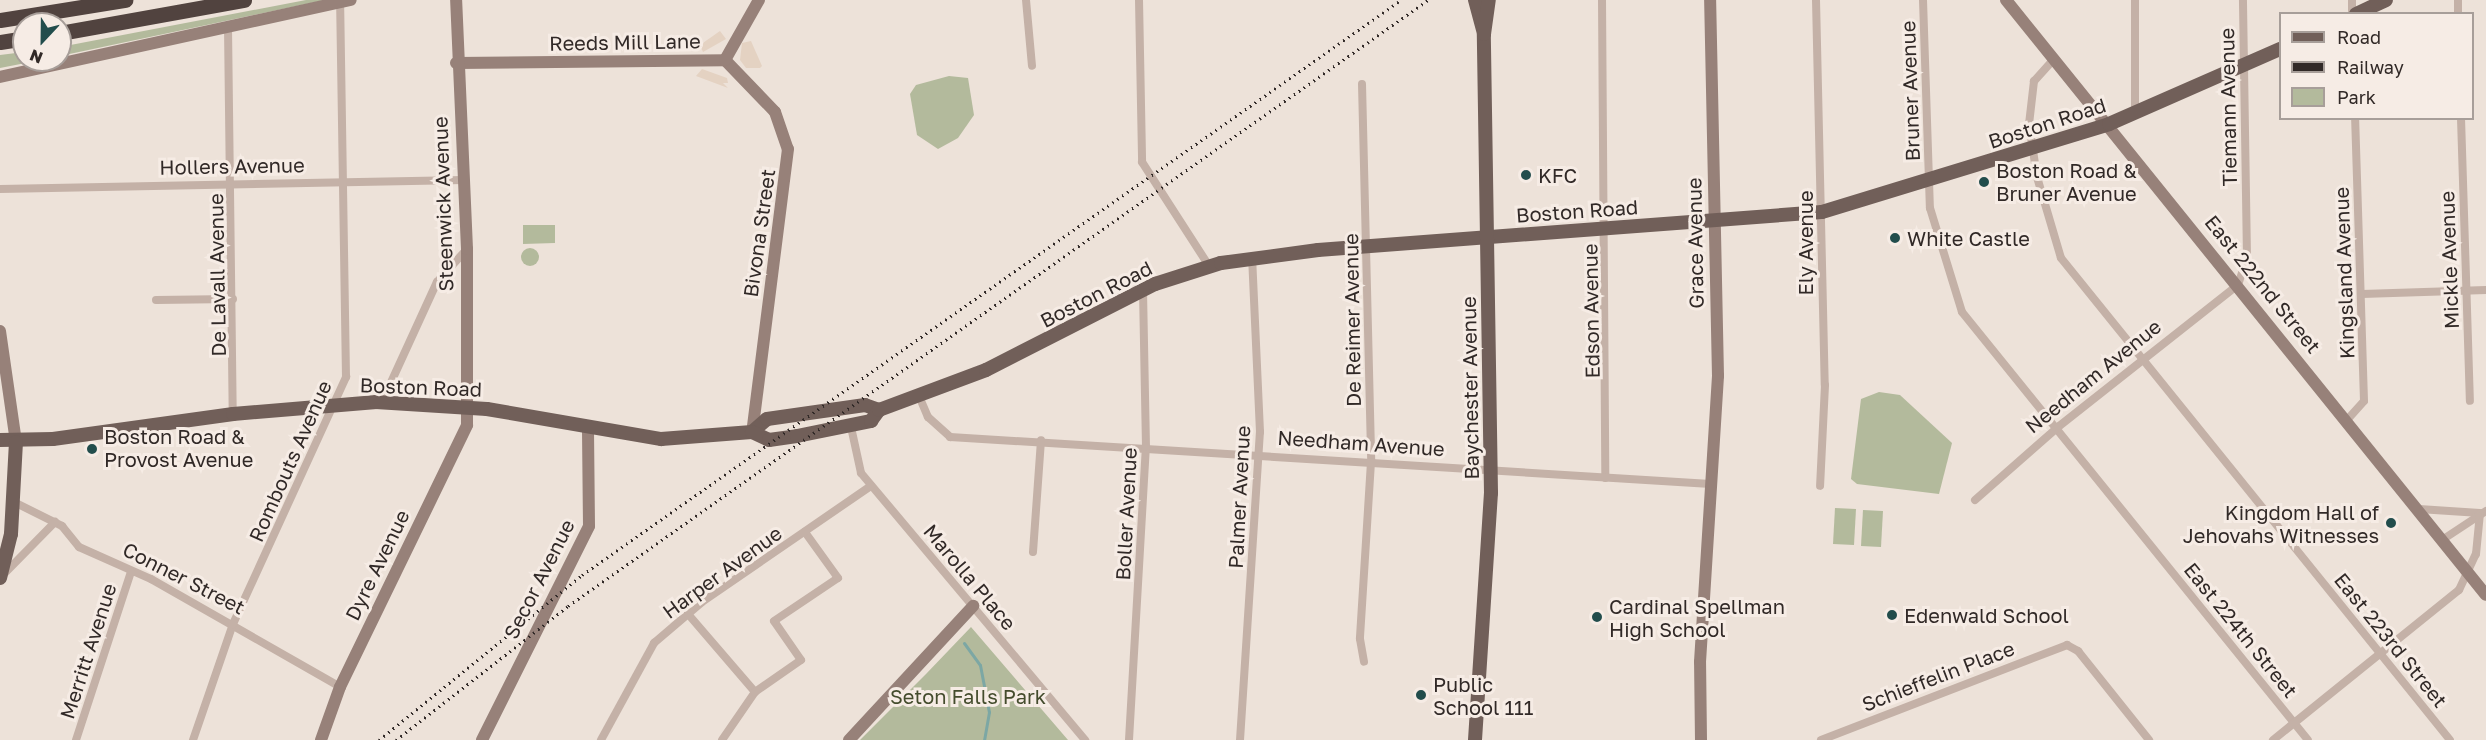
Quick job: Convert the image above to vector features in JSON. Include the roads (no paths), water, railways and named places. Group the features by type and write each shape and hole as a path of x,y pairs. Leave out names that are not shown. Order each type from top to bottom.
{"highway":[{"path":"37,12 73,0"},
{"path":"44,12 125,0"},
{"path":"72,31 244,0"}],"main road":[{"name":"Baychester Avenue","path":"1475,0 1484,34"},
{"name":"Baychester Avenue","path":"1475,740 1491,470 1484,34 1489,0"},
{"path":"2359,12 2386,0"},
{"name":"Boston Road","path":"0,448 16,442 233,414 382,402 466,407 680,440 752,432 769,440 850,427 871,421 879,410 1003,362 1143,290 1209,266 1252,256 1822,212 1929,181 2135,115 2279,48"},
{"name":"Boston Road","path":"752,432 766,419 865,405 879,410"},
{"name":"Boston Road","path":"0,440 16,442"},
{"path":"0,579 14,502 16,442"}],"street":[{"name":"Steenwick Avenue","path":"456,0 456,63 467,249 466,407"},
{"name":"Reeds Mill Lane","path":"456,63 725,60 759,0"},
{"path":"1026,0 1032,66"},
{"path":"1139,0 1143,162 1209,266"},
{"name":"Edson Avenue","path":"1602,0 1607,228 1605,478"},
{"name":"Grace Avenue","path":"1710,0 1718,376 1711,484"},
{"name":"Ely Avenue","path":"1816,0 1822,212 1820,486"},
{"name":"Bruner Avenue","path":"1923,0 1929,181"},
{"name":"East 222nd Street","path":"2006,0 2348,420 2486,595"},
{"path":"2135,0 2135,115"},
{"name":"Tiemann Avenue","path":"2238,285 2247,258 2242,66 2243,0"},
{"path":"0,77 345,1"},
{"name":"Rombouts Avenue","path":"193,740 233,624 336,406 346,377 348,323 343,182 345,1"},
{"name":"De Lavall Avenue","path":"228,27 232,183 233,414"},
{"name":"East 223rd Street","path":"2054,59 2030,95 2033,148 2061,258 2450,740"},
{"name":"Bivona Street","path":"725,60 775,112 788,149 752,432"},
{"name":"De Reimer Avenue","path":"1362,84 1371,462 1360,639 1364,662"},
{"name":"Kingsland Avenue","path":"2348,420 2364,401 2355,120"},
{"name":"Mickle Avenue","path":"2461,120 2470,401"},
{"name":"Hollers Avenue","path":"0,189 464,180"},
{"name":"East 224th Street","path":"1929,181 1930,208 1962,312 2058,427 2308,740"},
{"path":"382,402 437,282 467,249"},
{"name":"Palmer Avenue","path":"1240,740 1259,456 1252,256"},
{"name":"Needham Avenue","path":"1975,500 2058,427 2238,285"},
{"name":"Boller Avenue","path":"1129,740 1146,447 1143,290"},
{"path":"2362,294 2486,290"},
{"path":"156,300 233,299"},
{"path":"0,332 16,442"},
{"name":"Needham Avenue","path":"919,396 928,417 950,437 1041,440 1711,484"},
{"name":"Dyre Avenue","path":"321,740 340,687 467,425 466,407"},
{"name":"Secor Avenue","path":"482,740 589,526 588,427"},
{"name":"Marolla Place","path":"850,427 855,458 872,486 1085,740"},
{"path":"1033,552 1041,440"},
{"path":"1701,740 1711,484"},
{"name":"Harper Avenue","path":"601,740 647,651 688,614 872,486"},
{"name":"Conner Street","path":"14,502 55,522 79,547 233,624 340,687"},
{"path":"2419,509 2483,512"},
{"path":"2442,540 2483,512"},
{"path":"2273,740 2460,590 2470,575 2483,512"},
{"path":"0,579 55,522"},
{"path":"722,740 755,692 801,660 774,621 838,578 805,532"},
{"name":"Merritt Avenue","path":"76,740 131,572"},
{"path":"849,740 973,606"},
{"path":"688,614 755,692"},
{"name":"Schieffelin Place","path":"1821,740 2067,645 2078,651 2149,740"}],"waterway":[{"path":"964,643 980,665 989,712 984,740"}],"railway":[{"path":"379,740 582,575 1401,0"},
{"path":"396,740 568,606 1428,0"}],"place":[{"name":"KFC","path":"1526,175"},
{"name":"Boston Road & Bruner Avenue","path":"1984,182"},
{"name":"White Castle","path":"1895,238"},
{"name":"Boston Road & Provost Avenue","path":"92,449"},
{"name":"Kingdom Hall of Jehovahs Witnesses","path":"2391,523"},
{"name":"Edenwald School","path":"1892,615"},
{"name":"Cardinal Spellman High School","path":"1597,617"},
{"name":"Public School 111","path":"1421,695"}],"park label":[{"name":"Seton Falls Park","path":"968,696"}]}
